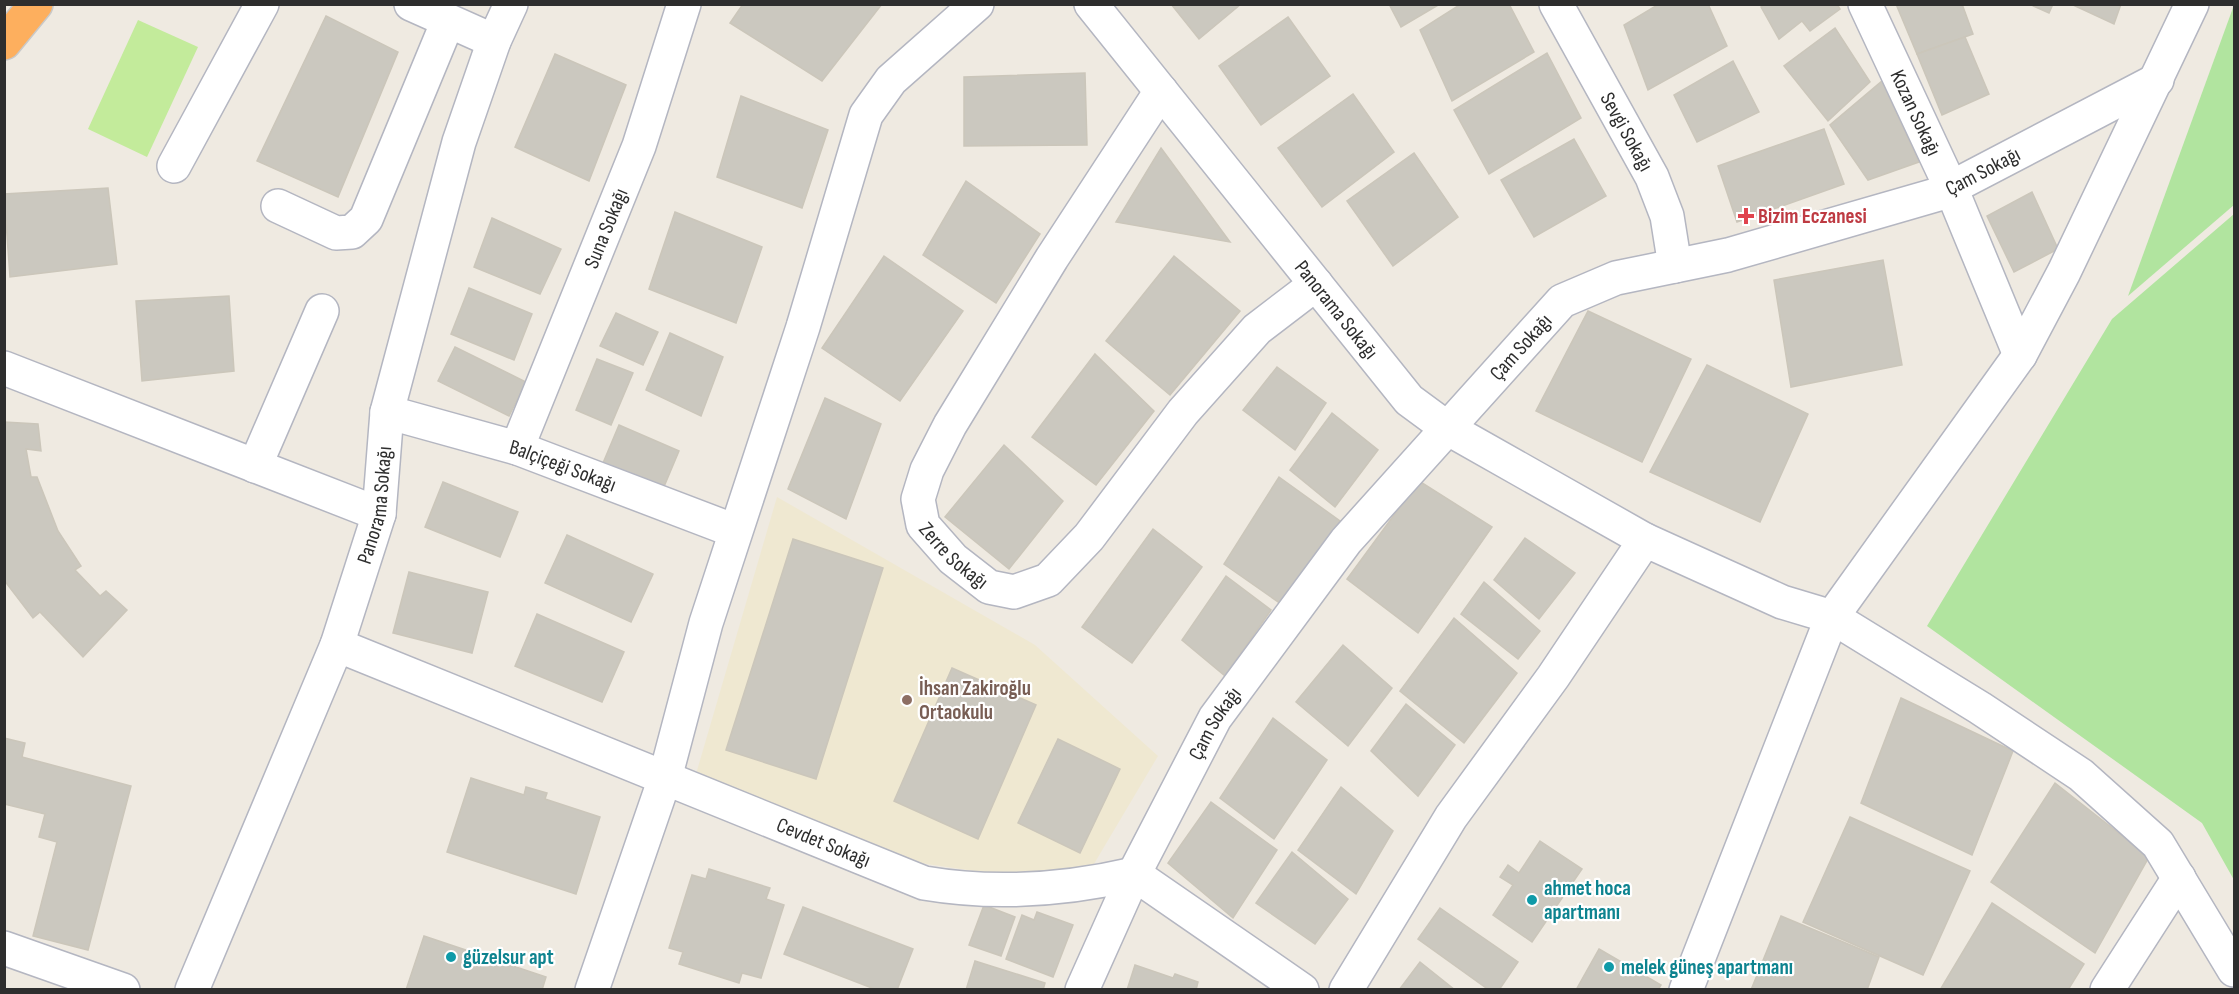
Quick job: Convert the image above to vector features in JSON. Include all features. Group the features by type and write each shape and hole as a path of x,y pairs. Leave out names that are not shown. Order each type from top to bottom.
{"highway":[{"path":"4,43 36,4"}],"street":[{"path":"174,166 262,4"},
{"path":"411,4 494,41"},
{"name":"Panorama Sokağı","path":"192,990 338,645 379,514 387,412 459,142 494,41 511,4"},
{"name":"Suna Sokağı","path":"517,448 639,146 684,4"},
{"path":"592,990 665,778 706,623 803,327 866,116 891,80 977,4"},
{"name":"Panorama Sokağı","path":"1091,4 1409,400 1447,428 1645,540 1782,602 1833,617 1980,708 2081,775 2158,844 2235,970"},
{"name":"Sevgi Sokağı","path":"1556,4 1652,177 1667,216 1675,266"},
{"name":"Kozan Sokağı","path":"1865,4 1951,188 2020,355"},
{"path":"1686,990 1833,617 2020,355 2064,272 2192,4"},
{"path":"278,206 336,233 352,232 366,219 448,21"},
{"name":"Çam Sokağı","path":"1082,990 1134,874 1215,718 1346,541 1562,301 1616,278 1728,255 1939,194 2157,80"},
{"name":"Zerre Sokağı","path":"1161,91 1052,258 950,425 927,470 918,499 923,525 953,559 989,587 1014,592 1047,580 1089,537 1183,412 1250,337 1316,284"},
{"path":"255,466 322,311"},
{"path":"4,368 379,514"},
{"name":"Balçiçeği Sokağı","path":"387,412 517,448 735,531"},
{"path":"1346,990 1451,817 1553,677 1645,540"},
{"name":"Cevdet Sokağı","path":"338,645 924,883 960,889 1035,889 1080,886 1134,874"},
{"path":"1134,874 1302,990"},
{"path":"2107,990 2179,878"},
{"path":"4,948 123,990"}],"shaded area":[{"name":"İhsan Zakiroğlu Ortaokulu","path":"777,497 1035,645 1158,756 1088,874 1008,876 907,861 696,774"}],"green space":[{"path":"2234,5 2234,205 2128,296"},
{"path":"138,20 198,47 147,157 88,129"},
{"path":"2234,214 2234,880 2202,823 1927,626 2112,319"}],"building":[{"path":"743,4 882,4 822,81 730,23"},
{"path":"1171,4 1241,4 1199,39"},
{"path":"1389,4 1440,4 1401,27"},
{"path":"1461,4 1509,4 1534,52 1452,101 1420,30"},
{"path":"1659,4 1708,4 1727,46 1648,90 1624,25"},
{"path":"1764,4 1837,4 1840,9 1810,31 1802,21 1779,39 1761,7"},
{"path":"1896,4 1962,4 1973,34 1917,54"},
{"path":"2029,4 2053,4 2049,13"},
{"path":"2071,4 2121,4 2114,24"},
{"path":"326,16 398,52 338,197 257,161"},
{"path":"1288,17 1330,76 1261,125 1219,66"},
{"path":"1835,28 1870,82 1828,121 1784,66"},
{"path":"1965,37 1989,94 1942,115 1917,54"},
{"path":"1547,53 1581,118 1489,174 1454,110"},
{"path":"555,54 626,85 589,181 515,147"},
{"path":"1733,61 1759,112 1697,142 1674,95"},
{"path":"1085,73 1087,145 964,146 964,77"},
{"path":"1882,81 1919,162 1868,180 1830,125"},
{"path":"1353,94 1394,152 1322,207 1278,148"},
{"path":"741,96 828,130 802,208 717,177"},
{"path":"1824,129 1844,184 1737,222 1718,166"},
{"path":"1574,139 1606,196 1534,237 1501,180"},
{"path":"1161,148 1230,242 1116,222"},
{"path":"1414,153 1458,217 1393,266 1347,201"},
{"path":"966,181 1040,234 996,303 923,255"},
{"path":"108,188 117,264 10,277 4,194"},
{"path":"2032,192 2058,249 2014,272 1987,216"},
{"path":"675,212 762,247 736,323 649,289"},
{"path":"492,218 561,249 540,294 474,267"},
{"path":"884,256 963,311 900,401 822,348"},
{"path":"1174,256 1240,311 1170,395 1106,341"},
{"path":"1883,260 1902,365 1791,387 1774,280"},
{"path":"469,288 532,314 514,360 451,334"},
{"path":"229,296 234,371 142,381 136,301"},
{"path":"1588,311 1691,359 1642,462 1536,411"},
{"path":"616,313 658,332 643,365 600,346"},
{"path":"670,333 723,357 701,416 646,390"},
{"path":"455,347 526,382 509,416 438,381"},
{"path":"1095,354 1154,411 1096,485 1032,437"},
{"path":"597,359 633,373 611,425 576,410"},
{"path":"1707,365 1808,414 1760,522 1650,472"},
{"path":"1277,367 1326,403 1295,450 1243,410"},
{"path":"825,398 881,424 846,519 788,489"},
{"path":"1332,413 1378,450 1335,507 1290,470"},
{"path":"4,422 38,424 41,451 26,449 31,477 37,477 58,531 81,566 75,570 100,596 106,591 127,610 83,657 40,612 33,618 4,580"},
{"path":"619,425 679,451 663,489 603,463"},
{"path":"1004,445 1063,501 1009,569 945,517"},
{"path":"1279,477 1340,521 1281,604 1224,564"},
{"path":"1419,481 1492,527 1418,633 1347,579"},
{"path":"443,482 518,512 500,557 425,527"},
{"path":"1153,529 1202,567 1132,663 1082,627"},
{"path":"567,535 653,574 631,622 545,583"},
{"path":"1525,538 1575,573 1539,619 1494,580"},
{"path":"793,539 883,568 816,779 726,750"},
{"path":"409,572 488,592 472,653 393,633"},
{"path":"1226,576 1271,610 1225,676 1182,640"},
{"path":"1484,582 1540,631 1518,659 1461,614"},
{"path":"537,614 624,652 602,702 515,666"},
{"path":"1454,618 1517,673 1464,743 1400,691"},
{"path":"1343,645 1392,688 1348,746 1296,702"},
{"path":"952,668 1036,705 978,839 894,801"},
{"path":"1901,698 2013,751 1972,855 1861,803"},
{"path":"1406,704 1455,745 1418,796 1371,751"},
{"path":"1273,718 1327,760 1274,839 1220,798"},
{"path":"4,738 25,743 22,757 131,786 88,950 33,936 57,842 39,837 45,814 4,804"},
{"path":"1058,739 1120,769 1080,853 1018,823"},
{"path":"471,778 524,795 526,787 547,793 545,799 600,817 576,894 447,852"},
{"path":"2055,783 2149,857 2095,953 1991,882"},
{"path":"1341,787 1393,831 1356,894 1298,850"},
{"path":"1211,802 1277,850 1233,918 1168,863"},
{"path":"1850,817 1970,871 1923,975 1803,922"},
{"name":"ahmet hoca apartmanı","path":"1540,841 1582,869 1532,942 1493,915 1513,885 1500,877 1508,865 1519,873"},
{"path":"1292,852 1348,899 1315,944 1256,903"},
{"path":"709,869 770,888 766,899 784,905 761,978 742,973 739,983 679,964 683,952 669,948 692,875 706,879"},
{"path":"1992,903 2084,964 2068,990 1940,990"},
{"path":"984,905 1015,917 1001,956 969,945"},
{"path":"803,907 913,949 897,990 877,990 784,954"},
{"path":"1440,908 1518,962 1499,990 1489,990 1418,939"},
{"path":"1037,912 1073,925 1053,977 1006,959 1022,915 1034,920"},
{"path":"1781,916 1879,957 1867,990 1751,990"},
{"name":"güzelsur apt","path":"424,936 546,977 542,990 406,990"},
{"name":"melek güneş apartmanı","path":"1599,949 1661,985 1658,990 1576,990"},
{"path":"975,961 1045,983 1043,990 966,990"},
{"path":"1420,962 1455,990 1399,990"},
{"path":"1135,965 1173,978 1175,974 1198,982 1196,990 1127,990"}],"place":[{"name":"Bizim Eczanesi","path":"1746,216"},
{"name":"İhsan Zakiroğlu Ortaokulu","path":"907,700"},
{"name":"ahmet hoca apartmanı","path":"1532,900"},
{"name":"güzelsur apt","path":"451,957"},
{"name":"melek güneş apartmanı","path":"1609,967"}]}
